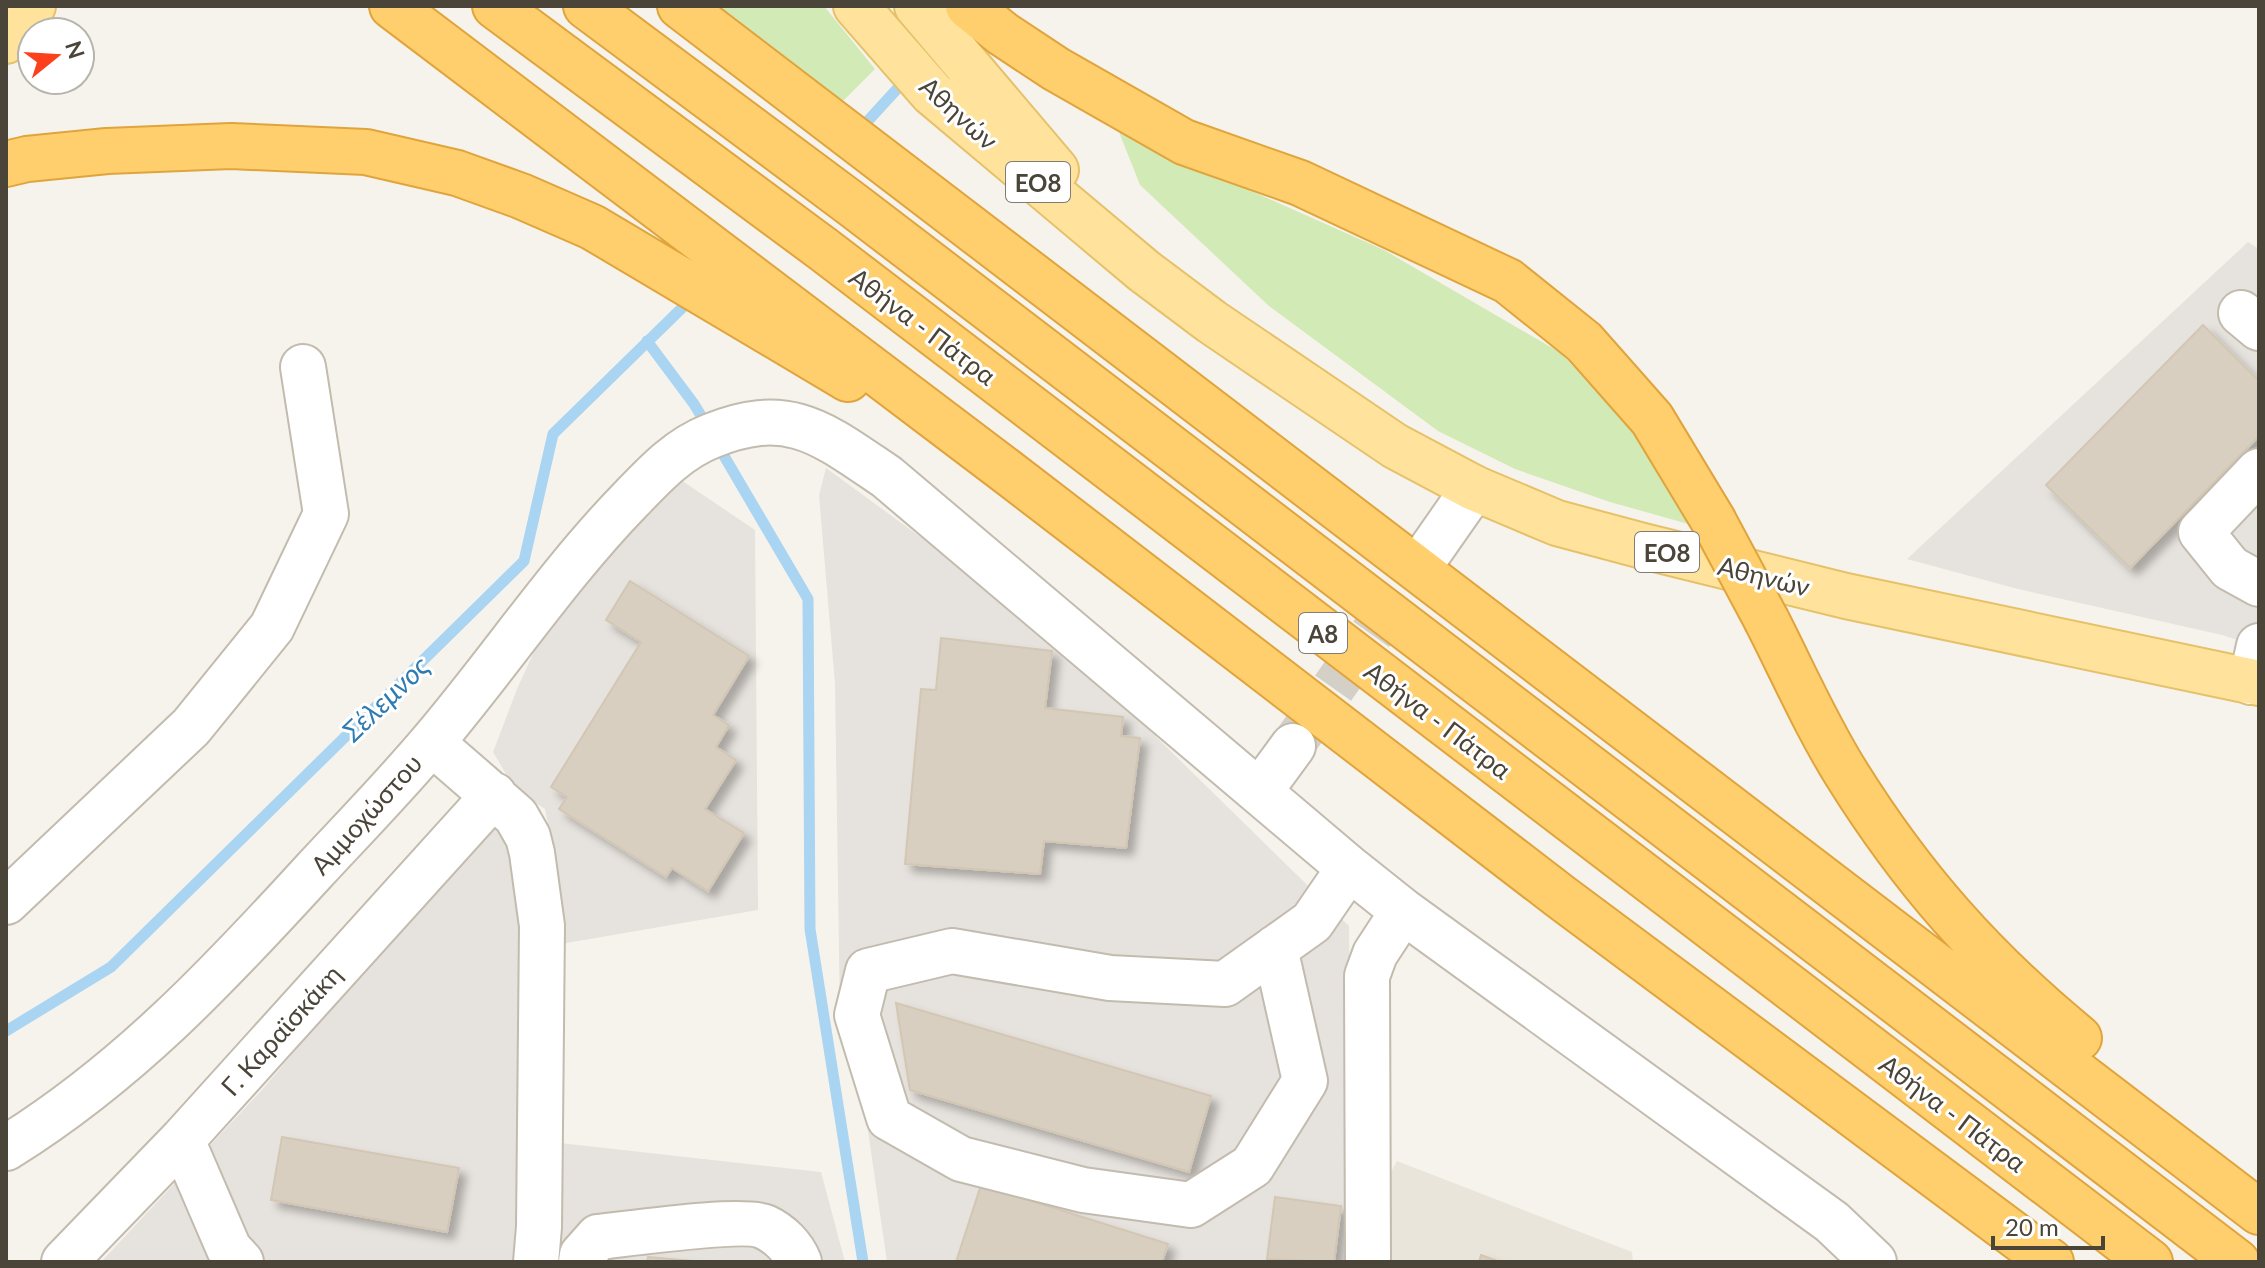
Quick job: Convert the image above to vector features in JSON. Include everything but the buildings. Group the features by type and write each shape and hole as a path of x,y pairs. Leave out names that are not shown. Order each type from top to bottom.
{"highway":[{"path":"392,6 1005,470 1561,897 2051,1262"},
{"name":"Αθήνα - Πάτρα","path":"495,6 823,249 2150,1262"},
{"name":"Αθήνα - Πάτρα","path":"586,6 853,205 2237,1262"},
{"path":"680,6 2244,1201"},
{"path":"968,6 1056,69 1184,142 1300,183 1508,281 1584,342 1652,419 1713,520 1845,770 1898,851 1958,926 2026,995 2100,1056 2244,1201"},
{"path":"6,164 107,151 231,146 366,152 457,173 521,196 592,227 806,356 1005,470"}],"main road":[{"path":"6,41 33,6"},
{"name":"Αθηνών","path":"856,6 932,93 1144,271 1212,322 1395,446 1474,488 1557,523 1846,596 2256,671"},
{"name":"Αθηνών","path":"917,6 1144,271"}],"street":[{"path":"6,902 191,727 272,627 326,514 303,367"},
{"name":"Αμμοχώστου","path":"6,1148 95,1087 142,1048 226,967 432,743 585,548 645,484 692,445 728,429 753,423 788,422 829,438 887,477 1403,911 1832,1222 1874,1262"},
{"path":"2259,471 2201,532 2230,568 2259,584"},
{"path":"1430,551 1474,488"},
{"path":"432,743 516,816 528,837 540,903 536,1262"},
{"path":"1260,791 1293,746"},
{"name":"Γ. Καραϊσκάκη","path":"64,1262 182,1140 494,795"},
{"path":"1275,948 1305,1081 1252,1166 1191,1205 1083,1190 961,1159 889,1118 857,1015 868,971 952,951 1110,978 1225,984 1275,948 1312,922 1349,868"},
{"path":"1368,1262 1367,976 1375,954 1403,911"},
{"path":"182,1140 229,1249 241,1262"},
{"path":"581,1262 582,1255 598,1237 735,1224 764,1226 793,1248 799,1262"}],"shaded area":[{"path":"2248,242 2259,249 2259,647 2222,635 2018,589 1907,559"},
{"path":"826,468 1084,660 1143,724 1349,926 1352,1262 887,1262 866,1117 840,1017 835,684 819,495"},
{"path":"678,478 755,530 758,910 555,945 553,849 545,809 528,798 506,774 493,752 548,621"},
{"path":"495,816 511,834 527,941 522,1262 101,1262 261,1091"},
{"path":"551,1142 821,1172 845,1262 549,1262"},
{"path":"1397,1161 1632,1252 1633,1262 1387,1262 1384,1184"}],"green space":[{"path":"714,6 824,6 875,69 838,106"},
{"path":"1119,132 1384,250 1561,353 1670,474 1699,527 1610,502 1515,469 1438,431 1269,306 1140,185"}],"waterway":[{"name":"Σέλεμνος","path":"865,124 897,89"},
{"name":"Σέλεμνος","path":"6,1031 111,967 524,561 553,434 683,307"},
{"path":"647,341 709,429"},
{"path":"717,444 808,599 810,929 863,1262"}],"tunnel":[{"path":"1295,742 1430,551"}]}
